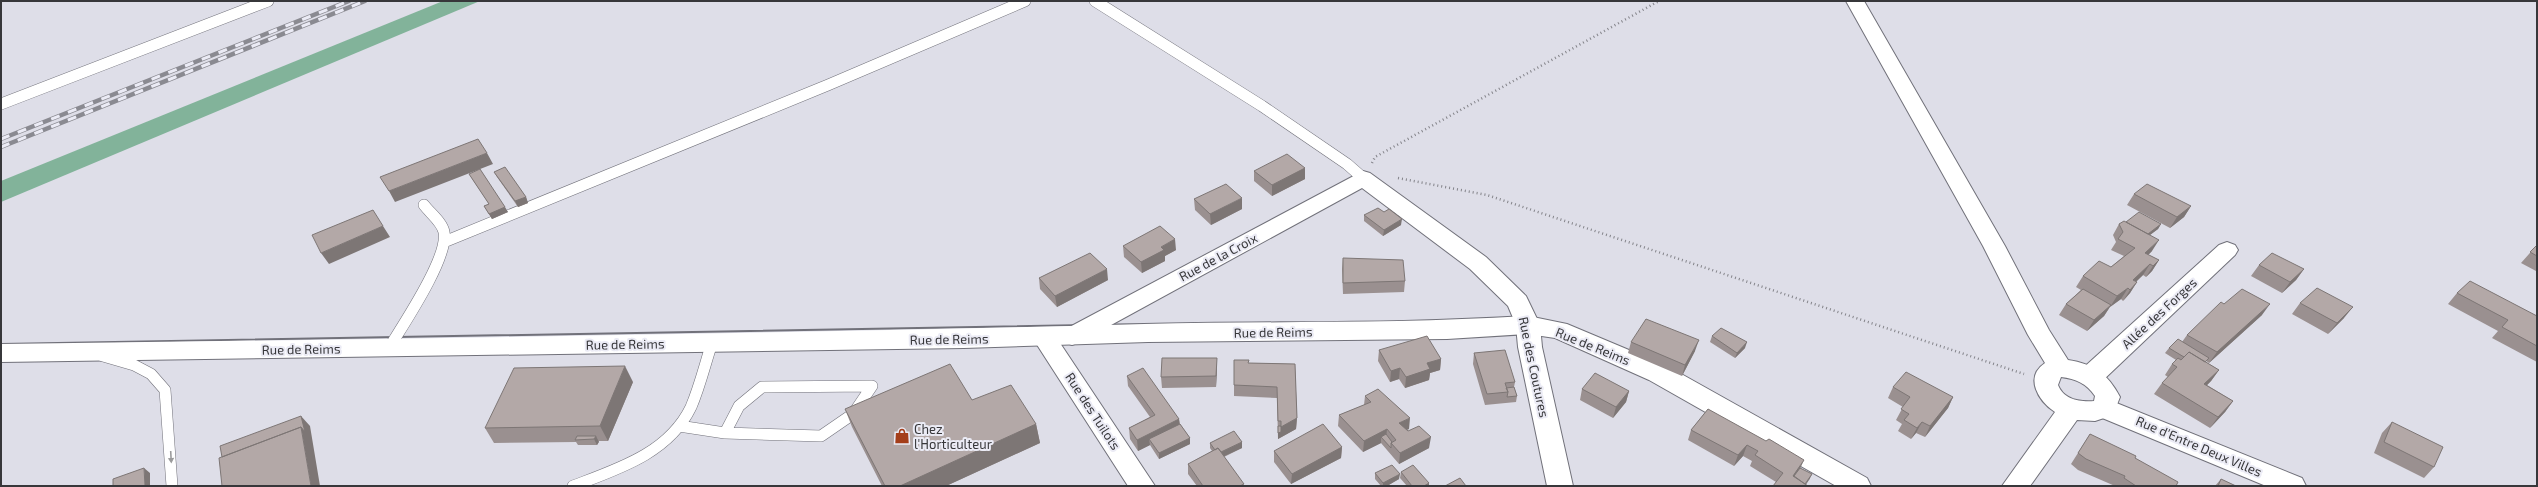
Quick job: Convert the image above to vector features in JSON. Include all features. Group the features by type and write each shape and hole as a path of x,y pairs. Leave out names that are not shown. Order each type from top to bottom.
{"street":[{"path":"1855,1 1990,240 2040,334 2053,375 2047,389 2052,396 2071,409 2090,413 2104,408 2108,397 2105,390 2091,376 2071,368 2053,375"},
{"name":"Rue des Coutures","path":"1363,178 1478,263 1518,302 1528,325 1530,348 1560,486"},
{"name":"Rue de la Croix","path":"1072,336 1363,178"},
{"name":"Allée des Forges","path":"2091,376 2227,250"},
{"name":"Rue de Reims","path":"1,353 712,343 1447,330 1528,325 1559,330 1658,373 1858,486"},
{"name":"Rue des Tuilots","path":"1044,337 1142,486"},
{"name":"Rue d'Entre Deux Villes","path":"2104,408 2293,486"},
{"path":"2015,486 2071,409"}],"lane":[{"path":"1,104 268,1"},
{"path":"444,242 828,85 1025,1"},
{"path":"1095,1 1262,106 1347,164 1363,178"},
{"path":"389,348 426,287 444,242 444,232 424,205"},
{"path":"573,486 633,461 660,446 680,426 695,396 712,343"},
{"path":"87,352 134,365 151,374 165,390 169,428 172,486"},
{"path":"680,426 725,433 821,436 853,414 872,386 762,387 739,406 725,433"}],"path":[{"path":"1659,1 1375,157 1363,178 1398,178 1487,195 2053,375"}],"green space":[{"path":"443,1 480,1 1,202 1,181"}],"building":[{"path":"478,139 487,153 389,191 380,177"},
{"path":"1287,154 1305,168 1272,185 1254,171"},
{"path":"505,167 526,197 515,201 494,172"},
{"path":"480,169 505,207 489,214 484,206 489,204 469,174"},
{"path":"1226,184 1242,198 1210,214 1194,199"},
{"path":"2147,184 2191,206 2177,217 2134,194"},
{"path":"1378,208 1384,212 1389,209 1402,219 1384,230 1364,215"},
{"path":"373,210 383,226 321,253 312,235"},
{"path":"2139,212 2161,224 2148,234 2126,222"},
{"path":"2124,221 2159,240 2145,253 2159,260 2153,266 2150,264 2133,280 2137,282 2130,290 2128,288 2117,296 2083,276 2099,261 2111,267 2135,248 2118,239 2123,232 2119,224"},
{"path":"1160,226 1175,239 1161,247 1164,250 1141,262 1123,246"},
{"path":"2537,245 2537,256 2530,252"},
{"path":"1090,253 1107,269 1055,296 1039,278"},
{"path":"2272,253 2304,269 2290,282 2259,265"},
{"path":"1343,258 1403,260 1405,281 1343,283"},
{"path":"2470,281 2537,316 2537,346 2502,327 2508,320 2457,293"},
{"path":"2317,288 2353,307 2337,323 2300,303"},
{"path":"2083,289 2111,305 2094,320 2066,304"},
{"path":"2242,289 2270,304 2217,352 2187,335 2221,302 2224,304"},
{"path":"1646,319 1699,340 1685,365 1631,342"},
{"path":"1721,328 1747,342 1737,353 1712,336"},
{"path":"1427,336 1441,359 1427,363 1430,369 1406,377 1400,368 1391,371 1379,350"},
{"path":"2178,339 2209,358 2205,362 2189,352 2184,357 2169,348"},
{"path":"1505,350 1515,382 1505,383 1508,392 1487,394 1474,353"},
{"path":"2189,352 2219,370 2204,384 2233,401 2218,417 2162,383 2177,367 2172,364 2178,358 2181,360"},
{"path":"1162,358 1217,358 1216,376 1161,377"},
{"path":"1234,360 1249,360 1248,363 1295,364 1297,418 1281,427 1281,421 1278,421 1277,387 1234,385"},
{"path":"950,364 972,400 1011,385 1036,424 900,486 885,486 845,409"},
{"path":"625,366 600,426 485,428 514,368"},
{"path":"1143,368 1179,419 1137,440 1129,428 1155,415 1127,376"},
{"path":"1906,372 1953,397 1930,426 1922,422 1917,428 1904,420 1909,414 1901,409 1910,397 1893,387"},
{"path":"1595,373 1629,391 1616,407 1582,389"},
{"path":"1514,387 1517,396 1507,397 1508,392 1506,388"},
{"path":"1378,389 1410,418 1399,423 1408,431 1419,426 1431,437 1400,453 1391,443 1396,440 1387,429 1364,441 1339,415 1371,402 1365,396"},
{"path":"1708,409 1766,441 1769,439 1804,460 1793,476 1808,486 1773,486 1783,473 1755,455 1758,451 1747,445 1738,455 1691,430"},
{"path":"301,416 305,432 301,427 222,457 220,446"},
{"path":"2392,422 2443,447 2434,467 2384,442"},
{"path":"1180,424 1190,438 1159,453 1149,439"},
{"path":"1323,424 1342,447 1292,474 1274,451"},
{"path":"1278,426 1281,426 1281,432 1278,433"},
{"path":"301,427 311,486 222,486 219,458"},
{"path":"1234,431 1242,442 1221,452 1218,448 1215,450 1210,443"},
{"path":"1386,434 1392,442 1391,448 1381,437"},
{"path":"2090,434 2136,456 2135,458 2178,482 2176,486 2136,486 2124,478 2125,476 2086,459 2078,453"},
{"path":"577,436 596,436 594,439 575,440"},
{"path":"1218,448 1244,484 1240,486 1203,486 1188,464"},
{"path":"1392,465 1400,474 1383,483 1375,473"},
{"path":"1413,465 1429,483 1424,486 1412,486 1401,472"},
{"path":"144,468 145,486 113,486 113,479"},
{"path":"1800,468 1812,474 1805,484 1794,476"},
{"path":"1460,478 1466,486 1445,486"},
{"path":"2221,479 2236,486 2218,486"}],"railway":[{"path":"1,139 349,1"},
{"path":"1,147 365,1"}],"place":[{"name":"Chez l'Horticulteur","path":"902,436"}]}
